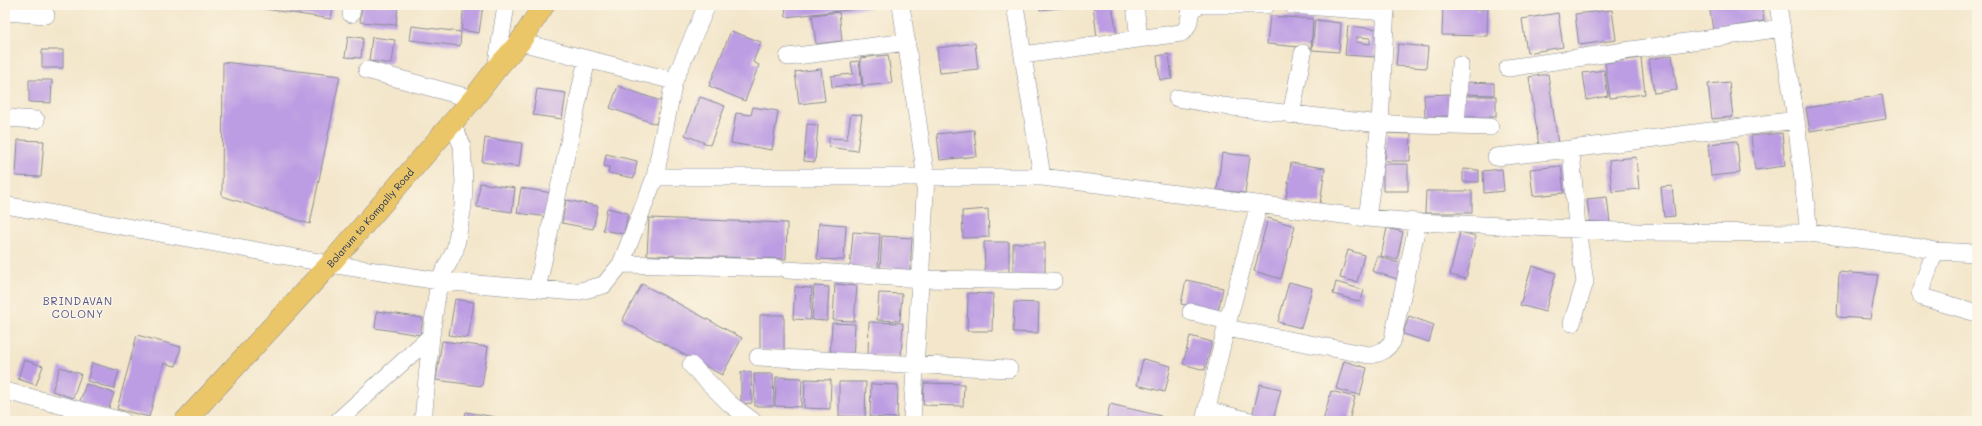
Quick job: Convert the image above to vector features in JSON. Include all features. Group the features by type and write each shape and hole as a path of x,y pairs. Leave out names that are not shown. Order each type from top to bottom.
{"main road":[{"name":"Bolarum to Kompally Road","path":"185,421 330,264 452,124 496,69 520,42 544,5"}],"street":[{"path":"496,69 506,5"},
{"path":"5,205 330,264 439,281 576,292 604,286 621,264 655,178 674,81 707,5"},
{"path":"901,5 926,178 912,421"},
{"path":"1015,5 1042,177"},
{"path":"1135,5 1139,39"},
{"path":"1023,55 1181,33 1185,31 1191,9 1194,6 1266,5"},
{"path":"1292,5 1386,8 1380,124 1367,218"},
{"path":"1778,5 1796,120 1809,233"},
{"path":"5,12 46,15"},
{"path":"1508,68 1782,28"},
{"path":"520,42 674,81"},
{"path":"788,57 907,42"},
{"path":"1291,115 1303,53"},
{"path":"537,290 587,59"},
{"path":"1456,126 1460,65"},
{"path":"367,70 473,99"},
{"path":"1177,98 1291,115 1380,124 1490,127"},
{"path":"5,118 36,120"},
{"path":"1496,157 1571,149 1796,120"},
{"path":"422,421 431,336 439,281 455,250 463,206 464,184 462,145 452,124"},
{"path":"1571,149 1577,229 1585,282 1572,322"},
{"path":"655,178 1042,177 1367,218 1418,222 1638,232 1809,233 1907,245 1936,251 1977,253"},
{"path":"1250,421 1205,415 1227,324 1259,204"},
{"path":"1191,312 1227,324 1369,355 1378,354 1392,342 1418,222"},
{"path":"1936,251 1920,292 1922,297 1977,313"},
{"path":"621,264 782,269 920,279 1053,282"},
{"path":"338,421 431,336"},
{"path":"758,357 1009,369"},
{"path":"691,365 730,404 752,421"},
{"path":"5,391 123,421"}],"building":[{"path":"239,5 333,5 331,19"},
{"path":"362,5 398,5 396,25 360,22"},
{"path":"464,5 483,5 479,33 461,30"},
{"path":"785,5 885,5 885,6 786,17"},
{"path":"1039,5 1079,5 1079,6 1040,10"},
{"path":"1093,5 1112,5 1117,35 1097,37"},
{"path":"1443,5 1488,5 1487,36 1442,35","holes":["1477,7 1484,7 1483,10 1476,10"]},
{"path":"1709,5 1762,5 1764,21 1713,30"},
{"path":"1612,10 1616,40 1579,45 1575,14"},
{"path":"839,12 842,41 816,44 812,15"},
{"path":"1558,13 1563,47 1527,53 1522,19"},
{"path":"1270,16 1313,19 1311,48 1267,44"},
{"path":"1315,20 1341,23 1339,52 1312,50"},
{"path":"412,26 461,32 460,46 410,40"},
{"path":"1348,26 1378,29 1375,57 1345,55","holes":["1357,37 1370,38 1370,44 1356,42"]},
{"path":"731,31 761,42 753,62 759,65 745,101 709,86"},
{"path":"348,36 363,38 361,58 345,57"},
{"path":"372,37 395,40 392,64 369,61"},
{"path":"975,43 978,69 940,73 937,48"},
{"path":"1398,44 1428,47 1426,68 1396,66"},
{"path":"42,50 63,50 63,68 42,68"},
{"path":"1169,54 1172,79 1160,80 1157,56"},
{"path":"888,55 892,83 863,86 860,58"},
{"path":"1672,55 1677,90 1654,93 1649,59"},
{"path":"1641,58 1645,94 1610,98 1605,63"},
{"path":"859,61 862,84 832,87 831,76 853,74 851,62"},
{"path":"223,62 340,76 310,224 222,196"},
{"path":"821,69 825,101 799,104 795,72"},
{"path":"1604,70 1608,96 1587,100 1583,73"},
{"path":"1548,74 1558,144 1539,146 1529,77"},
{"path":"29,80 52,80 51,103 29,102"},
{"path":"5,82 9,82 9,101 5,101"},
{"path":"1465,82 1494,83 1494,95 1464,94"},
{"path":"1729,82 1733,117 1712,119 1708,84"},
{"path":"618,86 663,102 656,124 610,108"},
{"path":"537,89 566,93 562,119 533,115"},
{"path":"1452,94 1452,116 1425,117 1424,95"},
{"path":"1882,95 1886,119 1810,131 1806,108"},
{"path":"1463,96 1496,96 1496,117 1463,117"},
{"path":"700,97 725,106 710,145 685,135"},
{"path":"753,107 778,111 772,150 731,143 736,113 751,115"},
{"path":"851,114 862,115 857,151 829,147 829,138 847,139"},
{"path":"807,124 818,125 815,162 804,161"},
{"path":"974,130 977,156 940,160 937,134"},
{"path":"1386,133 1411,134 1410,161 1385,161"},
{"path":"1782,133 1785,166 1755,170 1751,136"},
{"path":"485,138 522,143 519,167 482,162"},
{"path":"18,140 44,141 41,177 16,176"},
{"path":"1737,141 1740,173 1711,176 1708,144"},
{"path":"1222,153 1250,156 1245,193 1217,190"},
{"path":"606,154 637,161 634,178 608,173 609,167 604,166"},
{"path":"1636,157 1639,189 1612,192 1609,160"},
{"path":"1291,163 1325,168 1320,204 1286,199"},
{"path":"1383,164 1408,164 1408,191 1383,191"},
{"path":"1561,166 1564,193 1533,196 1530,169"},
{"path":"1463,169 1479,170 1479,182 1463,182"},
{"path":"1502,169 1504,191 1484,193 1483,171"},
{"path":"480,183 515,188 512,212 477,207"},
{"path":"1672,186 1675,216 1664,217 1661,187"},
{"path":"521,188 552,193 549,217 517,213"},
{"path":"1426,191 1472,191 1472,213 1425,213"},
{"path":"1607,197 1610,224 1590,226 1587,199"},
{"path":"566,200 598,206 593,229 562,223"},
{"path":"607,208 628,213 624,234 603,230"},
{"path":"988,209 989,237 963,238 962,211"},
{"path":"649,218 787,223 786,259 647,255"},
{"path":"1268,218 1295,226 1281,279 1254,271"},
{"path":"819,223 846,225 844,260 817,259"},
{"path":"1387,228 1403,232 1397,260 1381,256"},
{"path":"853,232 880,234 878,268 850,267"},
{"path":"1460,232 1476,236 1466,279 1450,275"},
{"path":"882,236 912,238 910,270 880,268"},
{"path":"984,242 1009,242 1009,273 985,273"},
{"path":"1013,243 1045,243 1045,275 1013,275"},
{"path":"1348,250 1364,255 1357,282 1340,278"},
{"path":"1377,256 1405,265 1400,280 1372,271"},
{"path":"1532,266 1556,273 1545,312 1520,305"},
{"path":"1839,272 1878,275 1870,319 1837,317"},
{"path":"1186,280 1223,288 1218,312 1181,304"},
{"path":"1289,282 1312,288 1301,328 1278,322"},
{"path":"1336,282 1364,290 1361,302 1333,294"},
{"path":"642,284 742,338 722,375 622,321"},
{"path":"835,284 857,286 854,321 833,320"},
{"path":"814,286 829,287 827,321 812,320"},
{"path":"795,287 812,288 810,320 793,319"},
{"path":"879,293 902,294 900,321 877,320"},
{"path":"968,293 993,294 992,331 967,331"},
{"path":"455,299 474,302 468,338 449,335"},
{"path":"1014,302 1039,303 1038,333 1013,332"},
{"path":"377,311 423,318 420,335 375,328"},
{"path":"760,315 784,315 784,350 760,350"},
{"path":"1409,316 1434,325 1429,342 1403,334"},
{"path":"869,322 903,323 901,356 868,355"},
{"path":"832,323 855,324 853,359 830,357"},
{"path":"137,335 181,347 176,366 164,363 149,417 117,409"},
{"path":"1190,336 1212,342 1205,370 1183,364"},
{"path":"442,341 488,347 482,386 436,380"},
{"path":"1143,359 1171,366 1165,392 1137,385"},
{"path":"24,360 43,366 36,385 18,379"},
{"path":"1344,361 1367,368 1360,395 1336,389"},
{"path":"92,363 119,371 114,389 87,381"},
{"path":"60,367 81,374 73,398 52,391"},
{"path":"741,372 751,372 752,403 741,404"},
{"path":"754,374 773,374 774,406 755,406"},
{"path":"776,377 802,378 801,407 775,406"},
{"path":"805,379 831,380 830,409 804,408"},
{"path":"839,382 866,382 865,417 839,416"},
{"path":"924,383 964,384 963,406 923,405"},
{"path":"86,384 114,393 108,411 80,401"},
{"path":"871,384 898,385 897,418 870,417"},
{"path":"1260,384 1281,389 1273,421 1252,416"},
{"path":"1331,391 1355,397 1349,421 1323,421"},
{"path":"1110,404 1161,416 1160,421 1106,421"},
{"path":"466,412 495,417 494,421 464,421"}],"district":[{"name":"BRINDAVAN COLONY","path":"78,307"}]}
